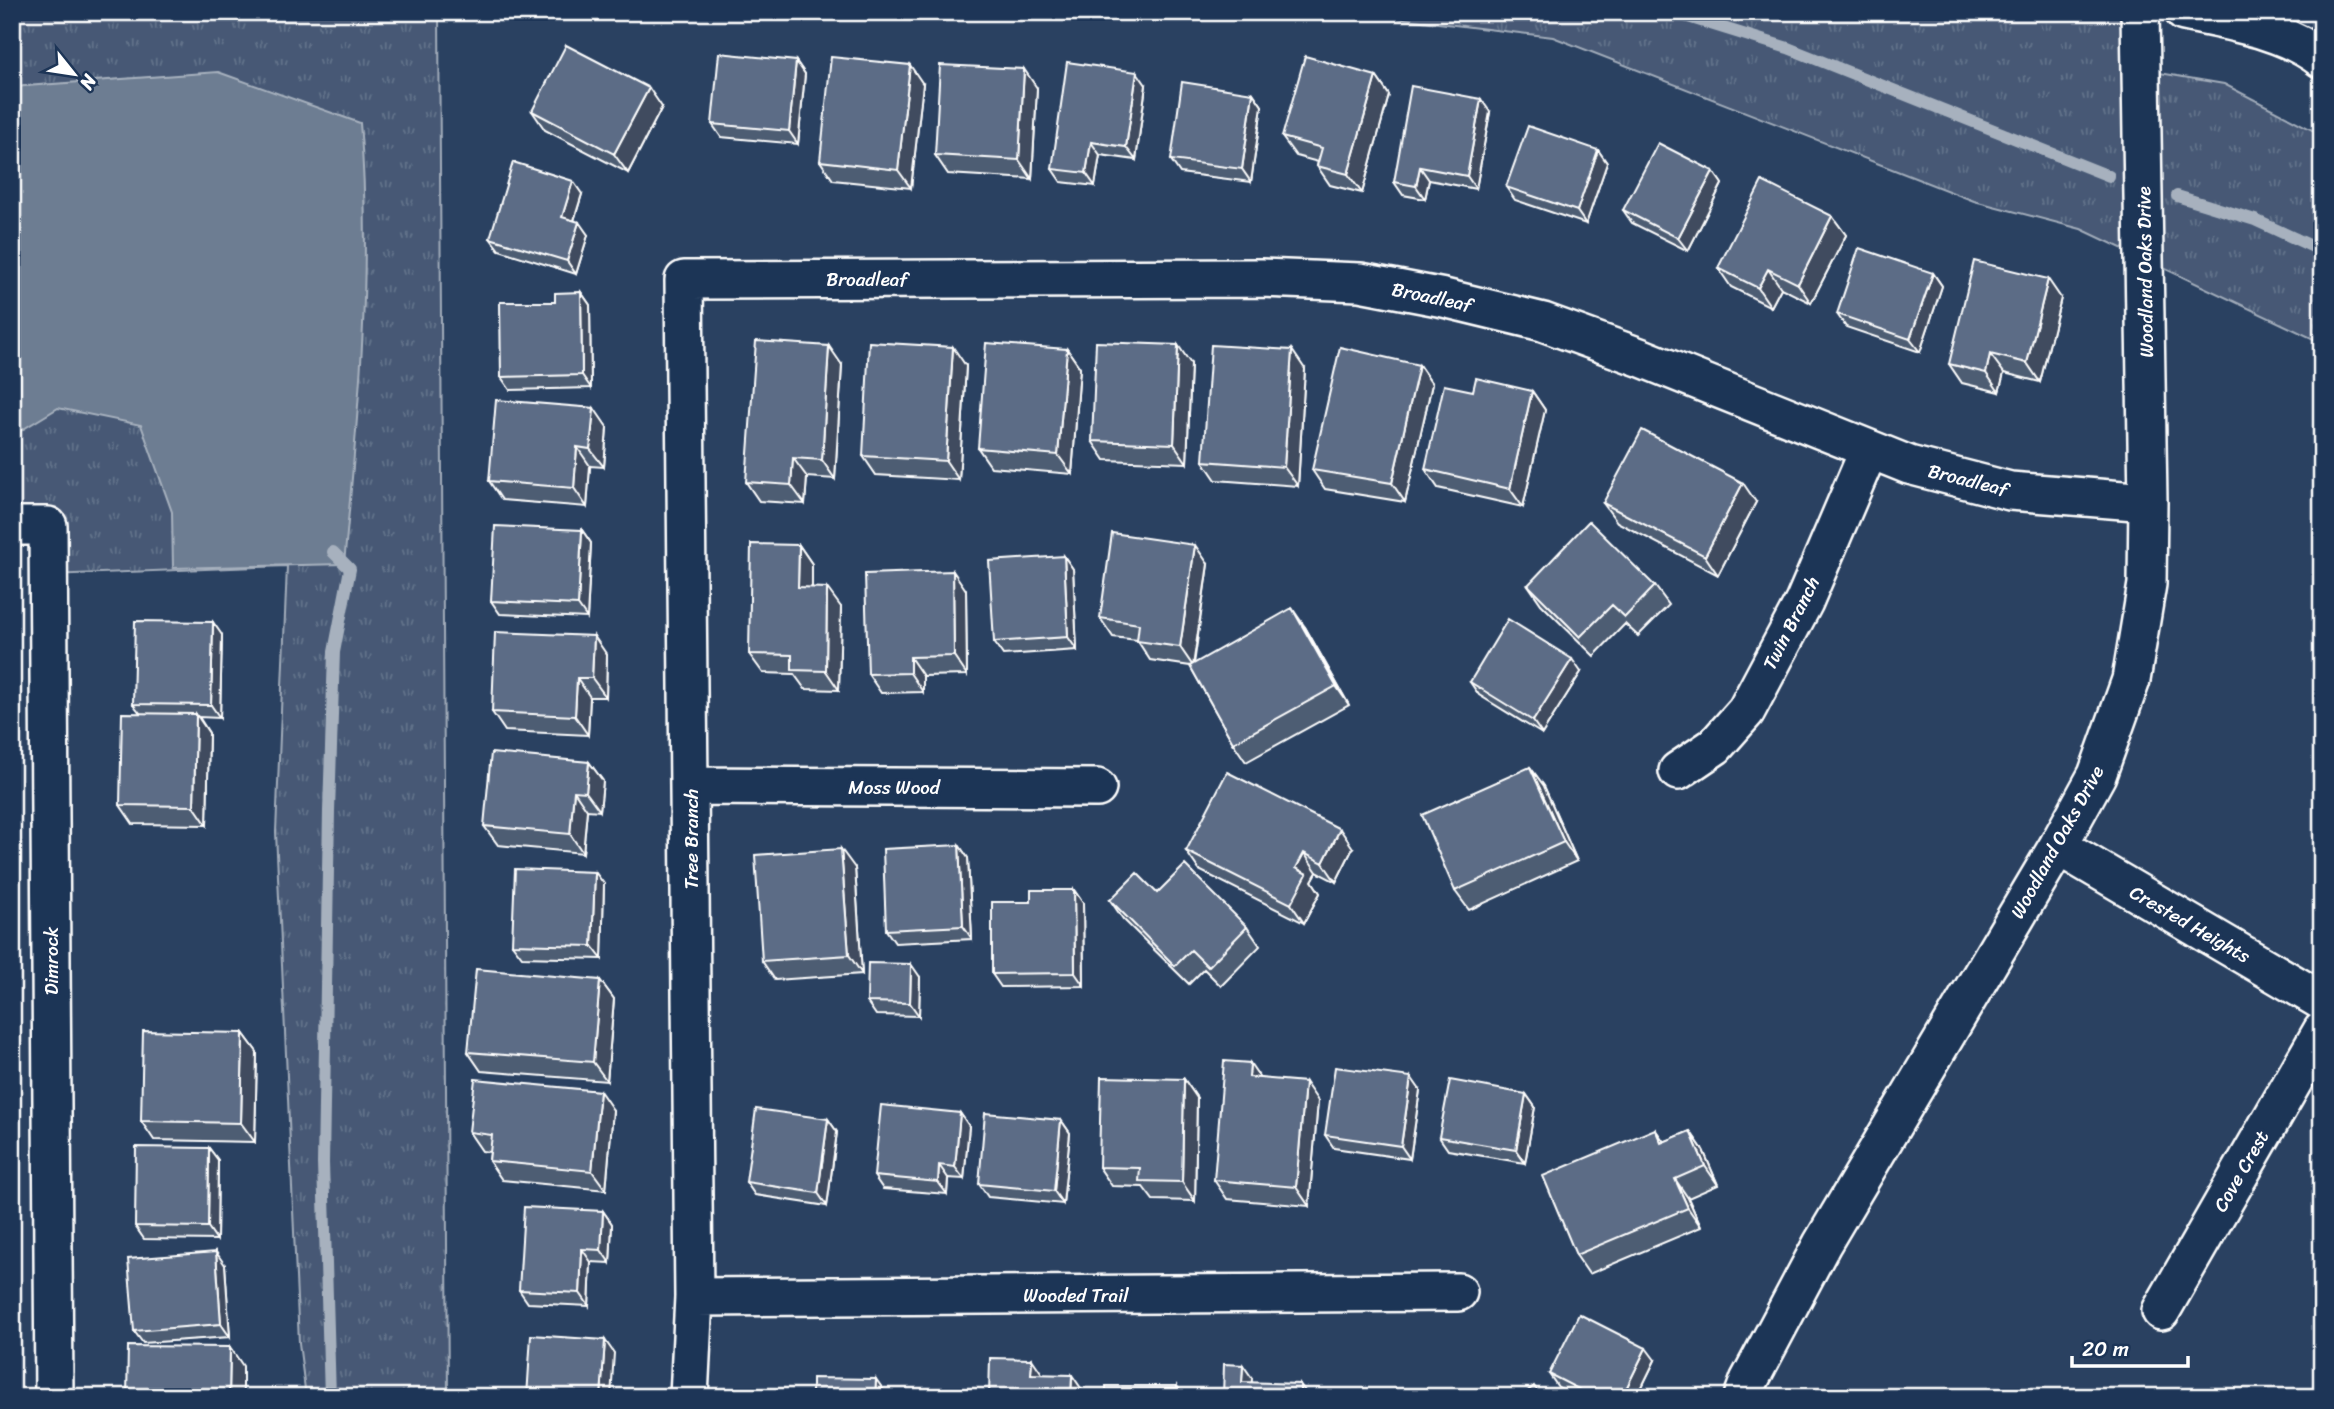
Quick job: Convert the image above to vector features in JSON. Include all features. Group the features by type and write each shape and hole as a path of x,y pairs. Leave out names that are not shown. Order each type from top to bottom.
{"street":[{"name":"Woodland Oaks Drive","path":"1743,1397 1822,1244 2058,846 2097,775 2131,680 2147,584 2140,12"},
{"path":"2184,12 2253,27 2305,46 2322,59"},
{"name":"Broadleaf","path":"684,280 1261,278 1360,282 1444,298 1543,323 1642,358 1909,465 2010,491 2148,502"},
{"name":"Tree Branch","path":"684,280 694,1297 689,1397"},
{"name":"Twin Branch","path":"1678,771 1715,746 1746,711 1804,602 1869,450"},
{"name":"Dimrock","path":"12,527 48,526 54,1397"},
{"name":"Moss Wood","path":"690,786 1097,788"},
{"name":"Crested Heights","path":"2058,846 2322,1001"},
{"name":"Cove Crest","path":"2161,1311 2322,1031"},
{"name":"Wooded Trail","path":"694,1297 1458,1292"}],"green space":[{"path":"12,12 439,12 448,1397 306,1397 299,1343 276,832 287,566 49,575 48,526 12,526"},
{"path":"1008,12 2140,12 2142,70 2224,84 2322,135 2322,343 2081,229 1974,201 1553,37 1381,16"}],"shaded area":[{"path":"218,72 360,123 365,233 362,344 344,564 173,568 172,512 141,425 58,408 12,436 12,87"}],"building":[{"path":"566,45 649,88 614,154 532,111"},
{"path":"719,53 796,61 789,131 712,124"},
{"path":"1305,56 1376,76 1348,174 1317,166 1322,148 1282,137"},
{"path":"831,57 910,65 898,170 820,161"},
{"path":"1067,62 1137,72 1126,147 1091,142 1086,173 1052,169"},
{"path":"940,65 1024,69 1019,160 935,155"},
{"path":"1182,82 1253,93 1242,169 1171,160"},
{"path":"1411,86 1481,99 1467,176 1420,167 1416,186 1394,182"},
{"path":"1528,126 1598,150 1577,211 1506,187"},
{"path":"1658,143 1713,171 1678,238 1623,210"},
{"path":"513,162 573,181 562,217 579,222 567,261 490,238"},
{"path":"1762,181 1832,216 1798,284 1768,269 1758,288 1718,268"},
{"path":"1859,248 1933,273 1910,339 1837,314"},
{"path":"1974,261 2048,279 2027,363 1990,354 1986,373 1949,364"},
{"path":"581,292 582,375 501,377 500,302 555,302 555,293"},
{"path":"756,341 829,346 822,460 793,458 791,485 746,482"},
{"path":"869,342 953,347 946,461 863,456"},
{"path":"1096,342 1178,345 1174,444 1092,441"},
{"path":"986,343 1067,349 1058,455 978,448"},
{"path":"1211,345 1292,350 1284,467 1203,461"},
{"path":"1340,347 1419,365 1392,483 1312,470"},
{"path":"1476,378 1532,391 1510,489 1425,469 1444,385 1473,391"},
{"path":"496,400 594,408 590,449 577,447 574,488 489,481"},
{"path":"1642,430 1743,483 1705,556 1603,503"},
{"path":"1589,521 1655,586 1625,617 1612,605 1580,637 1528,585"},
{"path":"495,526 582,530 578,605 491,601"},
{"path":"1112,533 1195,545 1180,647 1137,641 1139,624 1100,618"},
{"path":"751,544 799,545 798,587 827,588 826,671 792,670 792,655 749,654"},
{"path":"1064,556 1068,637 994,642 989,561"},
{"path":"953,571 954,656 910,657 910,673 868,674 865,574"},
{"path":"1292,608 1336,686 1233,743 1190,666"},
{"path":"1508,619 1572,659 1533,721 1470,682"},
{"path":"135,621 213,622 211,705 133,704"},
{"path":"495,632 594,636 592,678 577,678 575,716 492,712"},
{"path":"122,713 196,714 194,806 120,805"},
{"path":"491,753 589,762 586,792 574,791 570,834 484,826"},
{"path":"1530,767 1564,842 1455,891 1422,815"},
{"path":"1227,772 1340,829 1323,863 1304,853 1296,868 1307,874 1291,904 1186,851"},
{"path":"959,845 963,926 886,930 883,849"},
{"path":"841,849 849,955 762,961 755,855"},
{"path":"1185,865 1247,927 1208,967 1191,950 1175,966 1110,900 1137,873 1157,893"},
{"path":"515,869 595,872 592,946 512,944"},
{"path":"1031,890 1074,890 1075,973 992,974 992,902 1031,902"},
{"path":"868,963 911,964 910,1003 867,1002"},
{"path":"476,969 600,980 593,1062 468,1052"},
{"path":"143,1031 243,1033 241,1123 141,1121"},
{"path":"1224,1061 1250,1063 1249,1077 1305,1082 1296,1187 1214,1180"},
{"path":"1335,1067 1411,1077 1401,1146 1325,1135"},
{"path":"1101,1077 1184,1079 1182,1182 1139,1181 1140,1168 1099,1167"},
{"path":"475,1079 600,1091 592,1171 489,1161 492,1135 469,1132"},
{"path":"1450,1080 1526,1094 1516,1150 1439,1137"},
{"path":"881,1105 960,1113 955,1167 939,1165 938,1182 874,1176"},
{"path":"756,1109 828,1119 818,1193 746,1182"},
{"path":"985,1113 1061,1120 1054,1191 979,1184"},
{"path":"1655,1129 1661,1143 1690,1131 1705,1166 1675,1179 1688,1208 1576,1255 1543,1176"},
{"path":"136,1147 209,1148 208,1227 135,1226"},
{"path":"524,1207 603,1211 601,1250 582,1249 580,1293 519,1290"},
{"path":"216,1252 221,1324 134,1331 128,1259"},
{"path":"1579,1314 1646,1348 1622,1397 1594,1397 1549,1374"},
{"path":"531,1335 605,1340 601,1397 527,1397"},
{"path":"128,1346 230,1347 229,1397 127,1397"},
{"path":"990,1358 1032,1359 1031,1374 1072,1375 1071,1397 989,1397"},
{"path":"1224,1364 1243,1365 1242,1382 1300,1384 1300,1397 1223,1397"},
{"path":"812,1378 876,1379 875,1397 812,1397"},
{"path":"1106,1386 1177,1386 1177,1397 1106,1397"},
{"path":"1534,1386 1542,1397 1520,1397"}],"waterway":[{"path":"1672,12 1788,48 2109,176"},
{"path":"2177,196 2255,220 2322,251"},
{"path":"330,1397 323,1163 329,811 334,652 350,569 333,552"}]}
